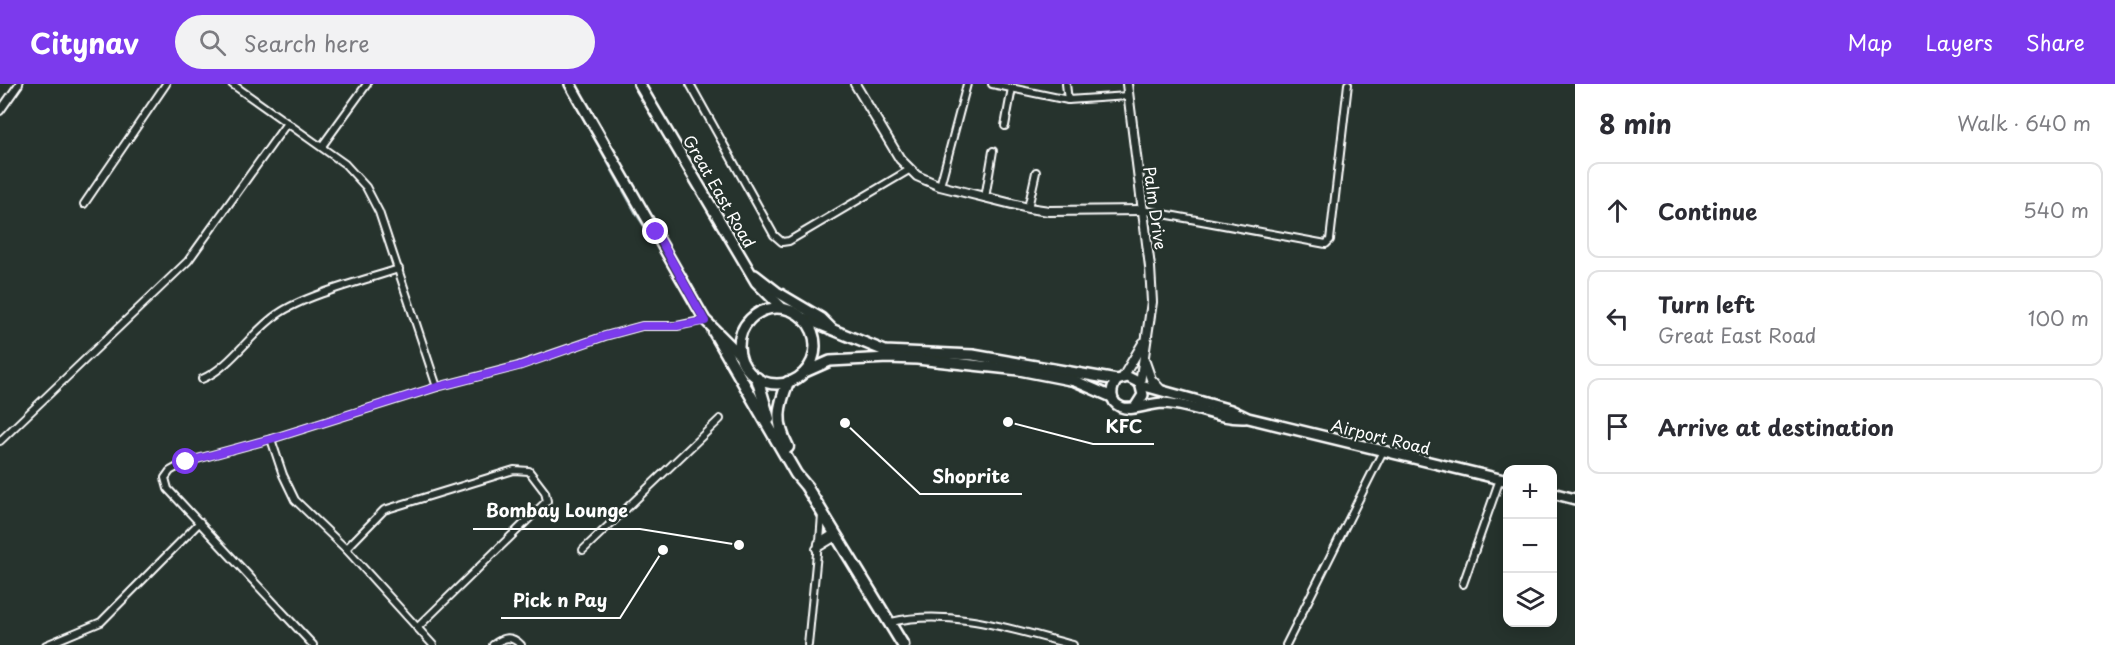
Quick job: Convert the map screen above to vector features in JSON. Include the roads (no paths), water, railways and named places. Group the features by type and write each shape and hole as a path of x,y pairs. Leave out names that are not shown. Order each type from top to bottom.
{"highway":[{"path":"714,332 799,479 806,486 903,645"},
{"path":"757,378 774,434"},
{"path":"788,382 778,408 779,428 802,470 806,486"}],"main road":[{"path":"570,84 705,321 739,354 748,372 757,378 772,384 788,382 830,361 888,358 999,367 1075,381 1112,397 1120,407 1136,406 1142,399 1141,384 1134,378 1120,379 973,355 885,351 860,343 831,328 781,308 766,310 754,316 744,327 739,340 739,354"},
{"name":"Great East Road","path":"639,84 749,270 764,292 781,308"},
{"path":"749,270 831,328"},
{"path":"804,318 815,339 815,351 805,372"},
{"path":"1112,397 1112,390 1120,379"},
{"name":"Airport Road","path":"1141,384 1231,410 1248,418 1382,453 1503,480"},
{"name":"Airport Road","path":"1136,406 1164,403 1228,417 1248,418"},
{"path":"1557,494 1575,499"}],"street":[{"path":"0,111 19,84"},
{"path":"84,204 166,84"},
{"path":"232,84 345,164 366,187 379,212 437,387"},
{"path":"322,147 368,84"},
{"path":"690,84 774,235 782,242 789,241 909,170"},
{"path":"855,84 891,146 909,170 940,186 1028,208 1049,211 1142,210 1326,244 1330,240 1348,84"},
{"path":"940,186 968,84"},
{"path":"992,84 1068,100 1128,96"},
{"path":"1066,84 1068,100"},
{"name":"Palm Drive","path":"1127,84 1150,267 1152,302 1141,384"},
{"path":"1005,126 1012,88"},
{"path":"0,441 188,261 287,123"},
{"path":"985,198 993,152"},
{"path":"1028,208 1036,172"},
{"path":"202,379 212,375 252,335 280,312 399,269"},
{"path":"313,645 168,489 165,478 170,471 186,462 271,439 437,387 519,366 605,336 642,326 677,326 705,321"},
{"name":"Palm Drive","path":"1120,379 1146,336"},
{"name":"Palm Drive","path":"1144,349 1145,364 1151,379 1161,390"},
{"path":"583,550 720,419"},
{"path":"271,439 283,475 295,500 346,549 433,645"},
{"path":"1286,645 1382,453"},
{"path":"346,549 384,510 514,470 529,471 545,492 547,501 417,628"},
{"path":"1462,584 1503,482"},
{"path":"808,645 821,512"},
{"path":"46,645 101,622 200,522"},
{"path":"819,545 835,535"},
{"path":"819,545 844,550"},
{"path":"891,622 929,618 962,620 1003,626 1072,645"},
{"path":"493,645 507,637 515,639 521,645"}],"waterway":[{"path":"564,84 636,214 662,254"}],"place":[{"name":"KFC","path":"1008,422"},
{"name":"Shoprite","path":"845,423"},
{"name":"Bombay Lounge","path":"739,545"},
{"name":"Pick n Pay","path":"663,550"}]}
